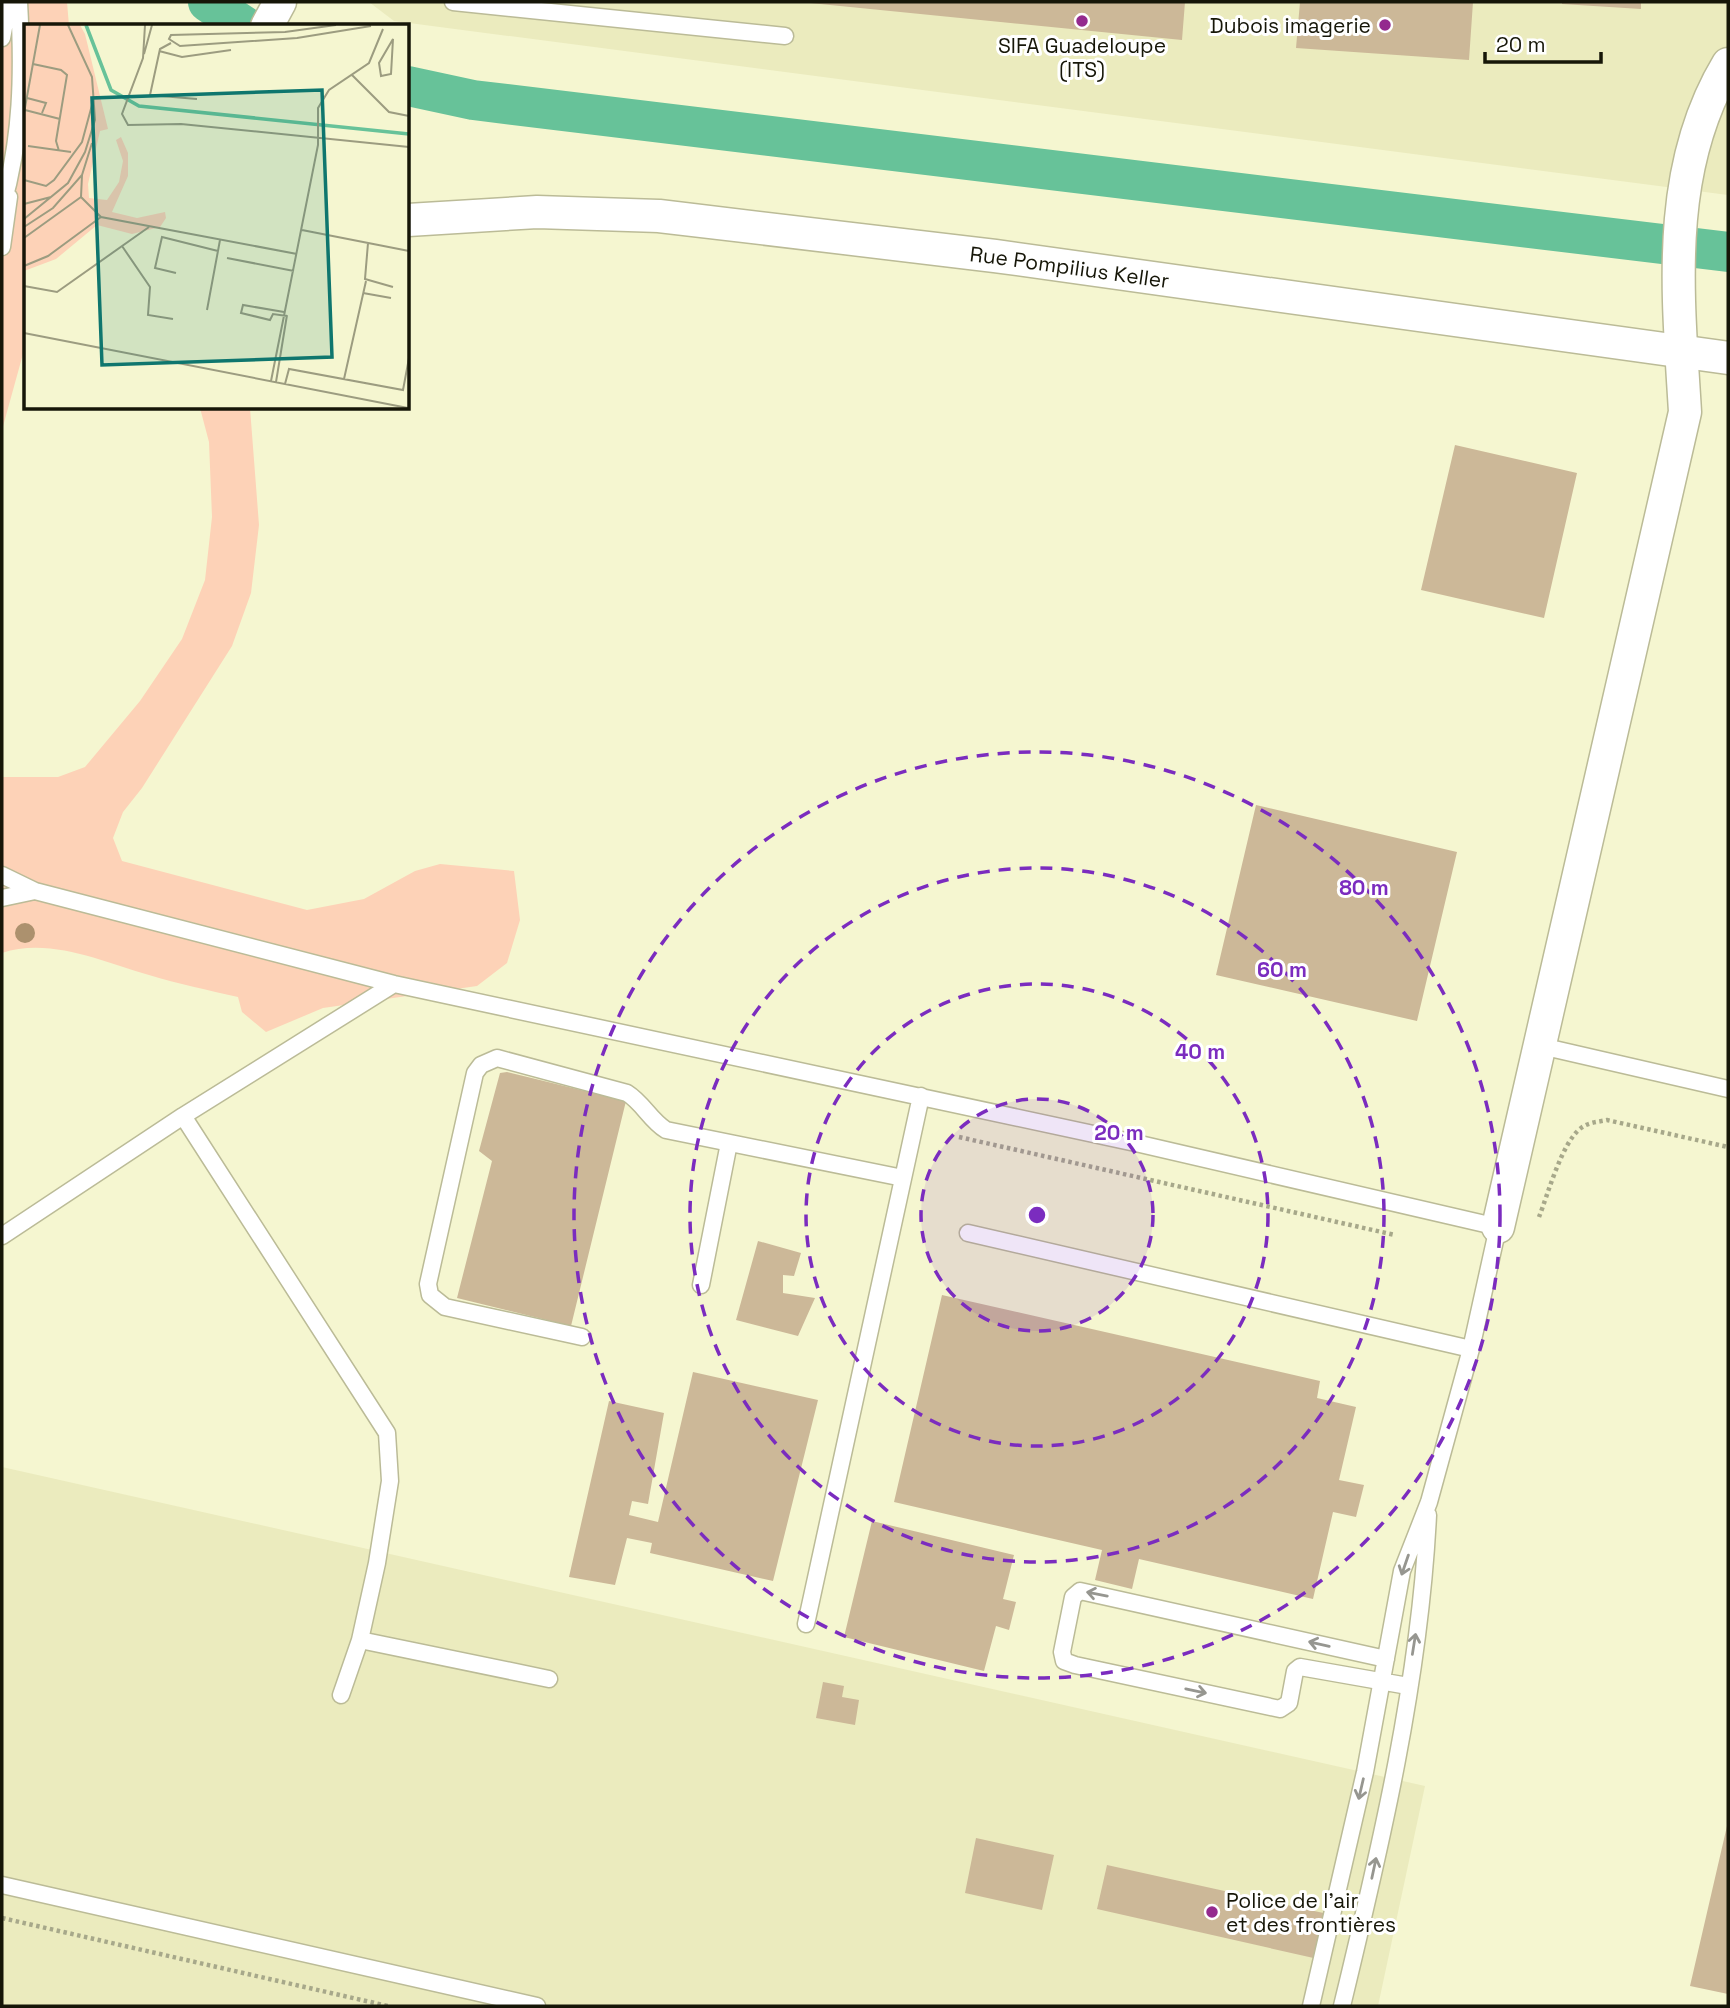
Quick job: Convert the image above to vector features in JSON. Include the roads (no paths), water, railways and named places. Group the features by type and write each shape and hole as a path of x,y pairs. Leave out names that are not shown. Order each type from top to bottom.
{"street":[{"path":"268,24 280,2"},
{"path":"1499,1227 1685,412 1678,281 1681,202 1696,133 1712,92 1728,64"},
{"name":"Rue Pompilius Keller","path":"410,220 537,212 659,216 995,256 1728,358"}],"lane":[{"path":"2,38 9,2"},
{"path":"2,247 21,111 19,2"},
{"path":"453,2 785,36"},
{"path":"2,207 14,167"},
{"path":"2,875 35,891 394,984 921,1096 1499,1227 1471,1349 1429,1502 1402,1571 1365,1772 1311,2006"},
{"path":"2,898 35,891"},
{"path":"2,1236 183,1116 394,984"},
{"path":"1541,1046 1728,1089"},
{"path":"582,1337 445,1307 430,1295 428,1284 475,1073 481,1065 497,1058 627,1093 666,1130 903,1178"},
{"path":"806,1624 921,1096"},
{"path":"183,1116 387,1433 390,1481 377,1563 359,1640 341,1695"},
{"path":"701,1285 729,1143"},
{"path":"968,1233 1471,1349"},
{"path":"1342,2006 1393,1779 1425,1573 1429,1502"},
{"path":"1386,1659 1080,1591 1073,1597 1062,1652 1064,1661 1075,1665 1280,1709 1289,1703 1295,1671 1300,1667 1408,1686"},
{"path":"359,1640 549,1679"},
{"path":"2,1885 537,2006"}],"waterway":[{"path":"208,2 241,24"},
{"path":"410,86 473,100 1728,252"}],"place":[{"name":"SIFA Guadeloupe (ITS)","path":"1082,21"},
{"name":"Dubois imagerie","path":"1385,25"},
{"name":"Police de l'air et des frontières","path":"1212,1912"}]}
